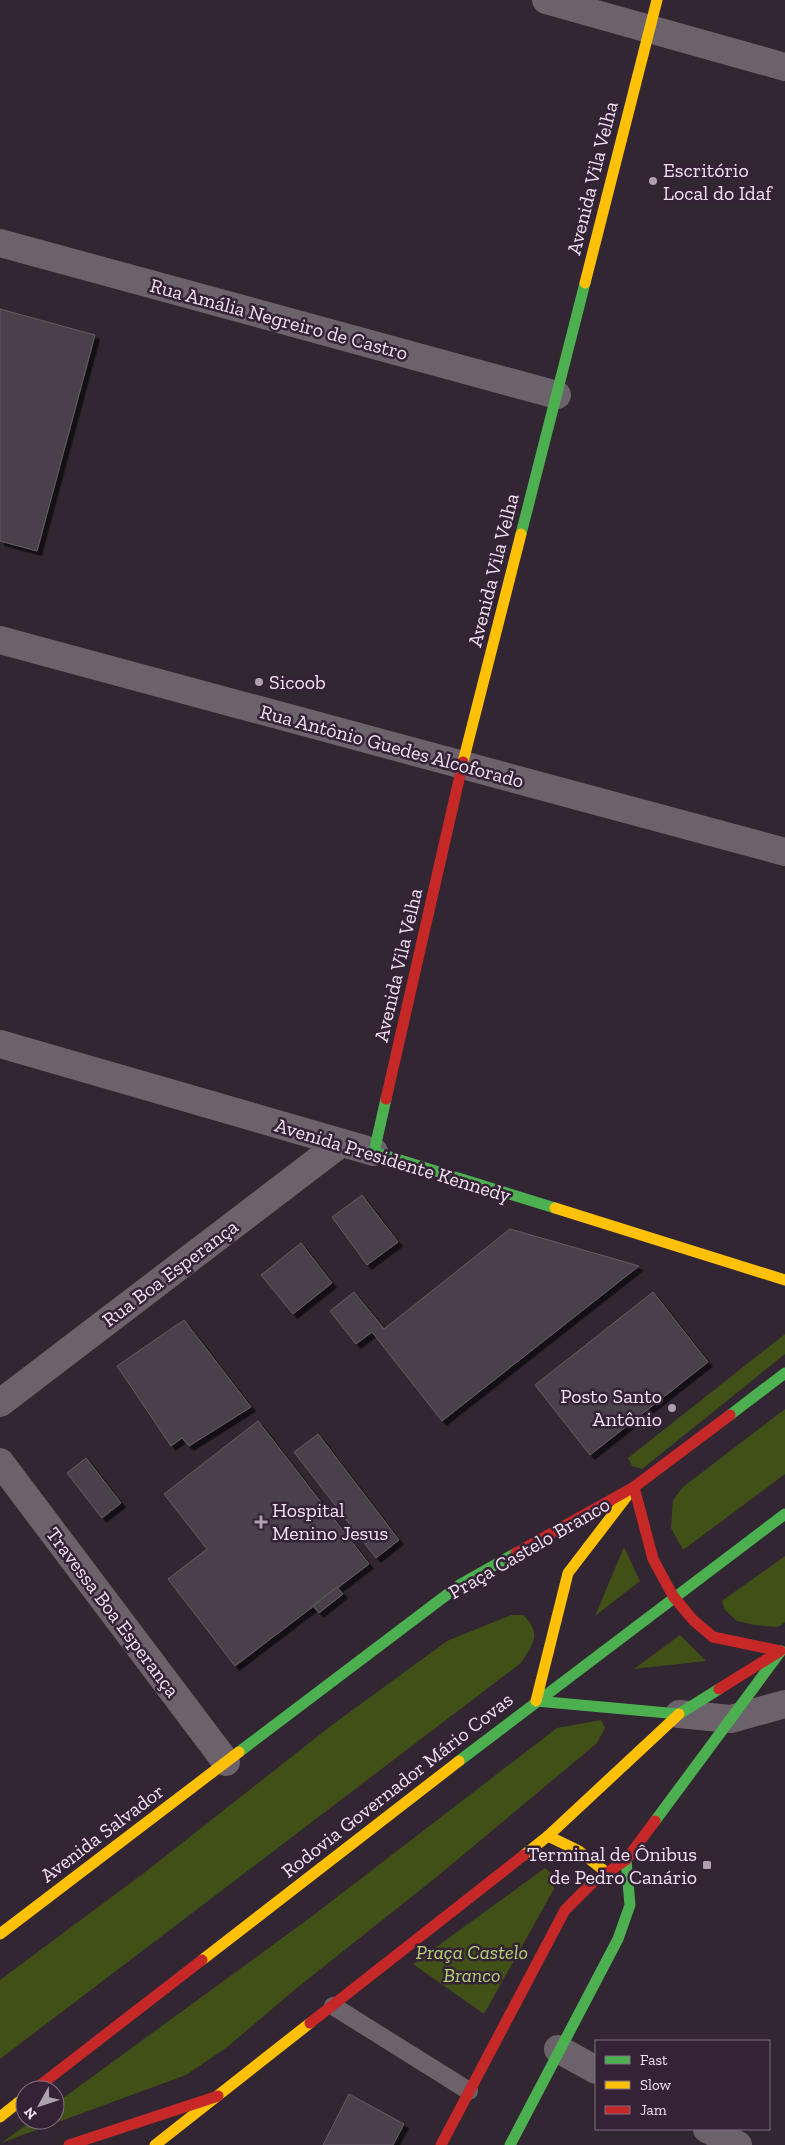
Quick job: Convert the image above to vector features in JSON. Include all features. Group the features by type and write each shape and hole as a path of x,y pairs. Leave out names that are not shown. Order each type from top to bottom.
{"main road":[{"name":"Avenida Vila Velha","path":"374,1152 462,766 657,0"},
{"name":"Avenida Presidente Kennedy","path":"374,1152 785,1280"},
{"name":"Praça Castelo Branco","path":"226,1762 462,1584 634,1487 785,1373"},
{"path":"634,1487 653,1559 673,1596 693,1620 713,1637 783,1649"},
{"path":"634,1487 568,1574 536,1701 679,1714"},
{"name":"Rodovia Governador Mário Covas","path":"47,2080 536,1701 673,1596 785,1514"},
{"path":"155,2145 548,1836 679,1714 783,1649"},
{"path":"441,2145 566,1910 576,1897 606,1872 626,1860 783,1649"},
{"name":"Avenida Salvador","path":"0,1934 226,1762"},
{"path":"548,1836 571,1845 589,1856 606,1872"},
{"path":"510,2145 558,2049 618,1939 630,1905 626,1860"},
{"path":"69,2145 218,2096"},
{"path":"0,2117 15,2105"}],"street":[{"path":"546,0 785,66"},
{"name":"Rua Amália Negreiro de Castro","path":"0,243 557,395"},
{"name":"Rua Antônio Guedes Alcoforado","path":"0,640 785,852"},
{"name":"Avenida Presidente Kennedy","path":"0,1044 374,1152"},
{"name":"Rua Boa Esperança","path":"0,1402 341,1143"},
{"name":"Travessa Boa Esperança","path":"0,1462 226,1762"},
{"path":"679,1714 731,1719 785,1704"},
{"path":"558,2049 595,2069"},
{"path":"709,2130 737,2145"}],"lane":[{"path":"333,2006 469,2091"}],"green space":[{"path":"785,1334 785,1354 642,1469 632,1466 628,1458"},
{"path":"785,1409 785,1474 683,1550 671,1528 673,1500 683,1487"},
{"path":"624,1547 640,1581 595,1616"},
{"path":"785,1556 785,1622 778,1627 737,1621 725,1610 722,1601"},
{"path":"511,1615 523,1615 533,1627 534,1638 532,1644 521,1663 0,2059 0,1980 144,1873 332,1725 447,1641"},
{"path":"680,1635 706,1661 634,1669"},
{"name":"Praça Castelo Branco","path":"601,1720 605,1728 597,1743 439,1875 298,1987 226,2048 186,2075 65,2119 65,2097 311,1917 557,1728"},
{"name":"Praça Castelo Branco","path":"545,1868 554,1876 554,1889 484,2014 413,1964"},
{"name":"Praça Castelo Branco","path":"19,2130 36,2130 1,2143"}],"building":[{"path":"0,309 95,335 37,551 0,541"},
{"path":"362,1195 398,1242 367,1265 332,1217"},
{"path":"510,1229 639,1266 442,1421 372,1332 356,1344 330,1311 354,1292 384,1329"},
{"path":"301,1243 332,1283 293,1314 261,1275"},
{"path":"653,1292 708,1362 590,1455 535,1385"},
{"path":"184,1320 251,1407 189,1446 182,1438 171,1446 117,1366"},
{"name":"Hospital Menino Jesus","path":"258,1421 369,1564 235,1666 168,1579 207,1549 164,1494"},
{"path":"318,1434 399,1540 376,1558 294,1452"},
{"path":"86,1458 121,1503 102,1518 67,1473"},
{"path":"337,1587 343,1594 319,1613 313,1606"},
{"path":"349,2094 404,2124 393,2145 323,2145"}],"traffic: fast":[{"path":"521,534 585,283"},
{"path":"386,1099 374,1152 555,1208"},
{"path":"730,1415 785,1373"},
{"path":"459,1761 785,1514"},
{"path":"239,1752 461,1584 516,1553"},
{"path":"655,1821 781,1651"},
{"path":"536,1701 679,1714 719,1689"},
{"path":"510,2145 618,1939 630,1905 626,1860"}],"traffic: slow":[{"path":"585,283 657,0"},
{"path":"463,762 521,534"},
{"path":"555,1208 785,1280"},
{"path":"536,1701 568,1573 634,1487"},
{"path":"524,1855 548,1836 679,1714"},
{"path":"0,1934 239,1752"},
{"path":"202,1960 459,1761"},
{"path":"548,1836 579,1851 606,1872"},
{"path":"155,2145 310,2023"},
{"path":"0,2117 15,2105"}],"traffic: jam":[{"path":"386,1099 463,762"},
{"path":"516,1553 634,1487 730,1415"},
{"path":"634,1487 653,1559 673,1596 693,1620 713,1637 780,1651"},
{"path":"719,1689 780,1651"},
{"path":"441,2145 565,1910 593,1882 626,1860 655,1821"},
{"path":"310,2023 524,1855"},
{"path":"47,2080 202,1960"},
{"path":"69,2145 218,2096"}],"place":[{"name":"Escritório Local do Idaf","path":"653,181"},
{"name":"Sicoob","path":"259,682"},
{"name":"Posto Santo Antônio","path":"672,1408"},
{"name":"Hospital Menino Jesus","path":"261,1522"},
{"name":"Terminal de Ônibus de Pedro Canário","path":"707,1865"}]}
